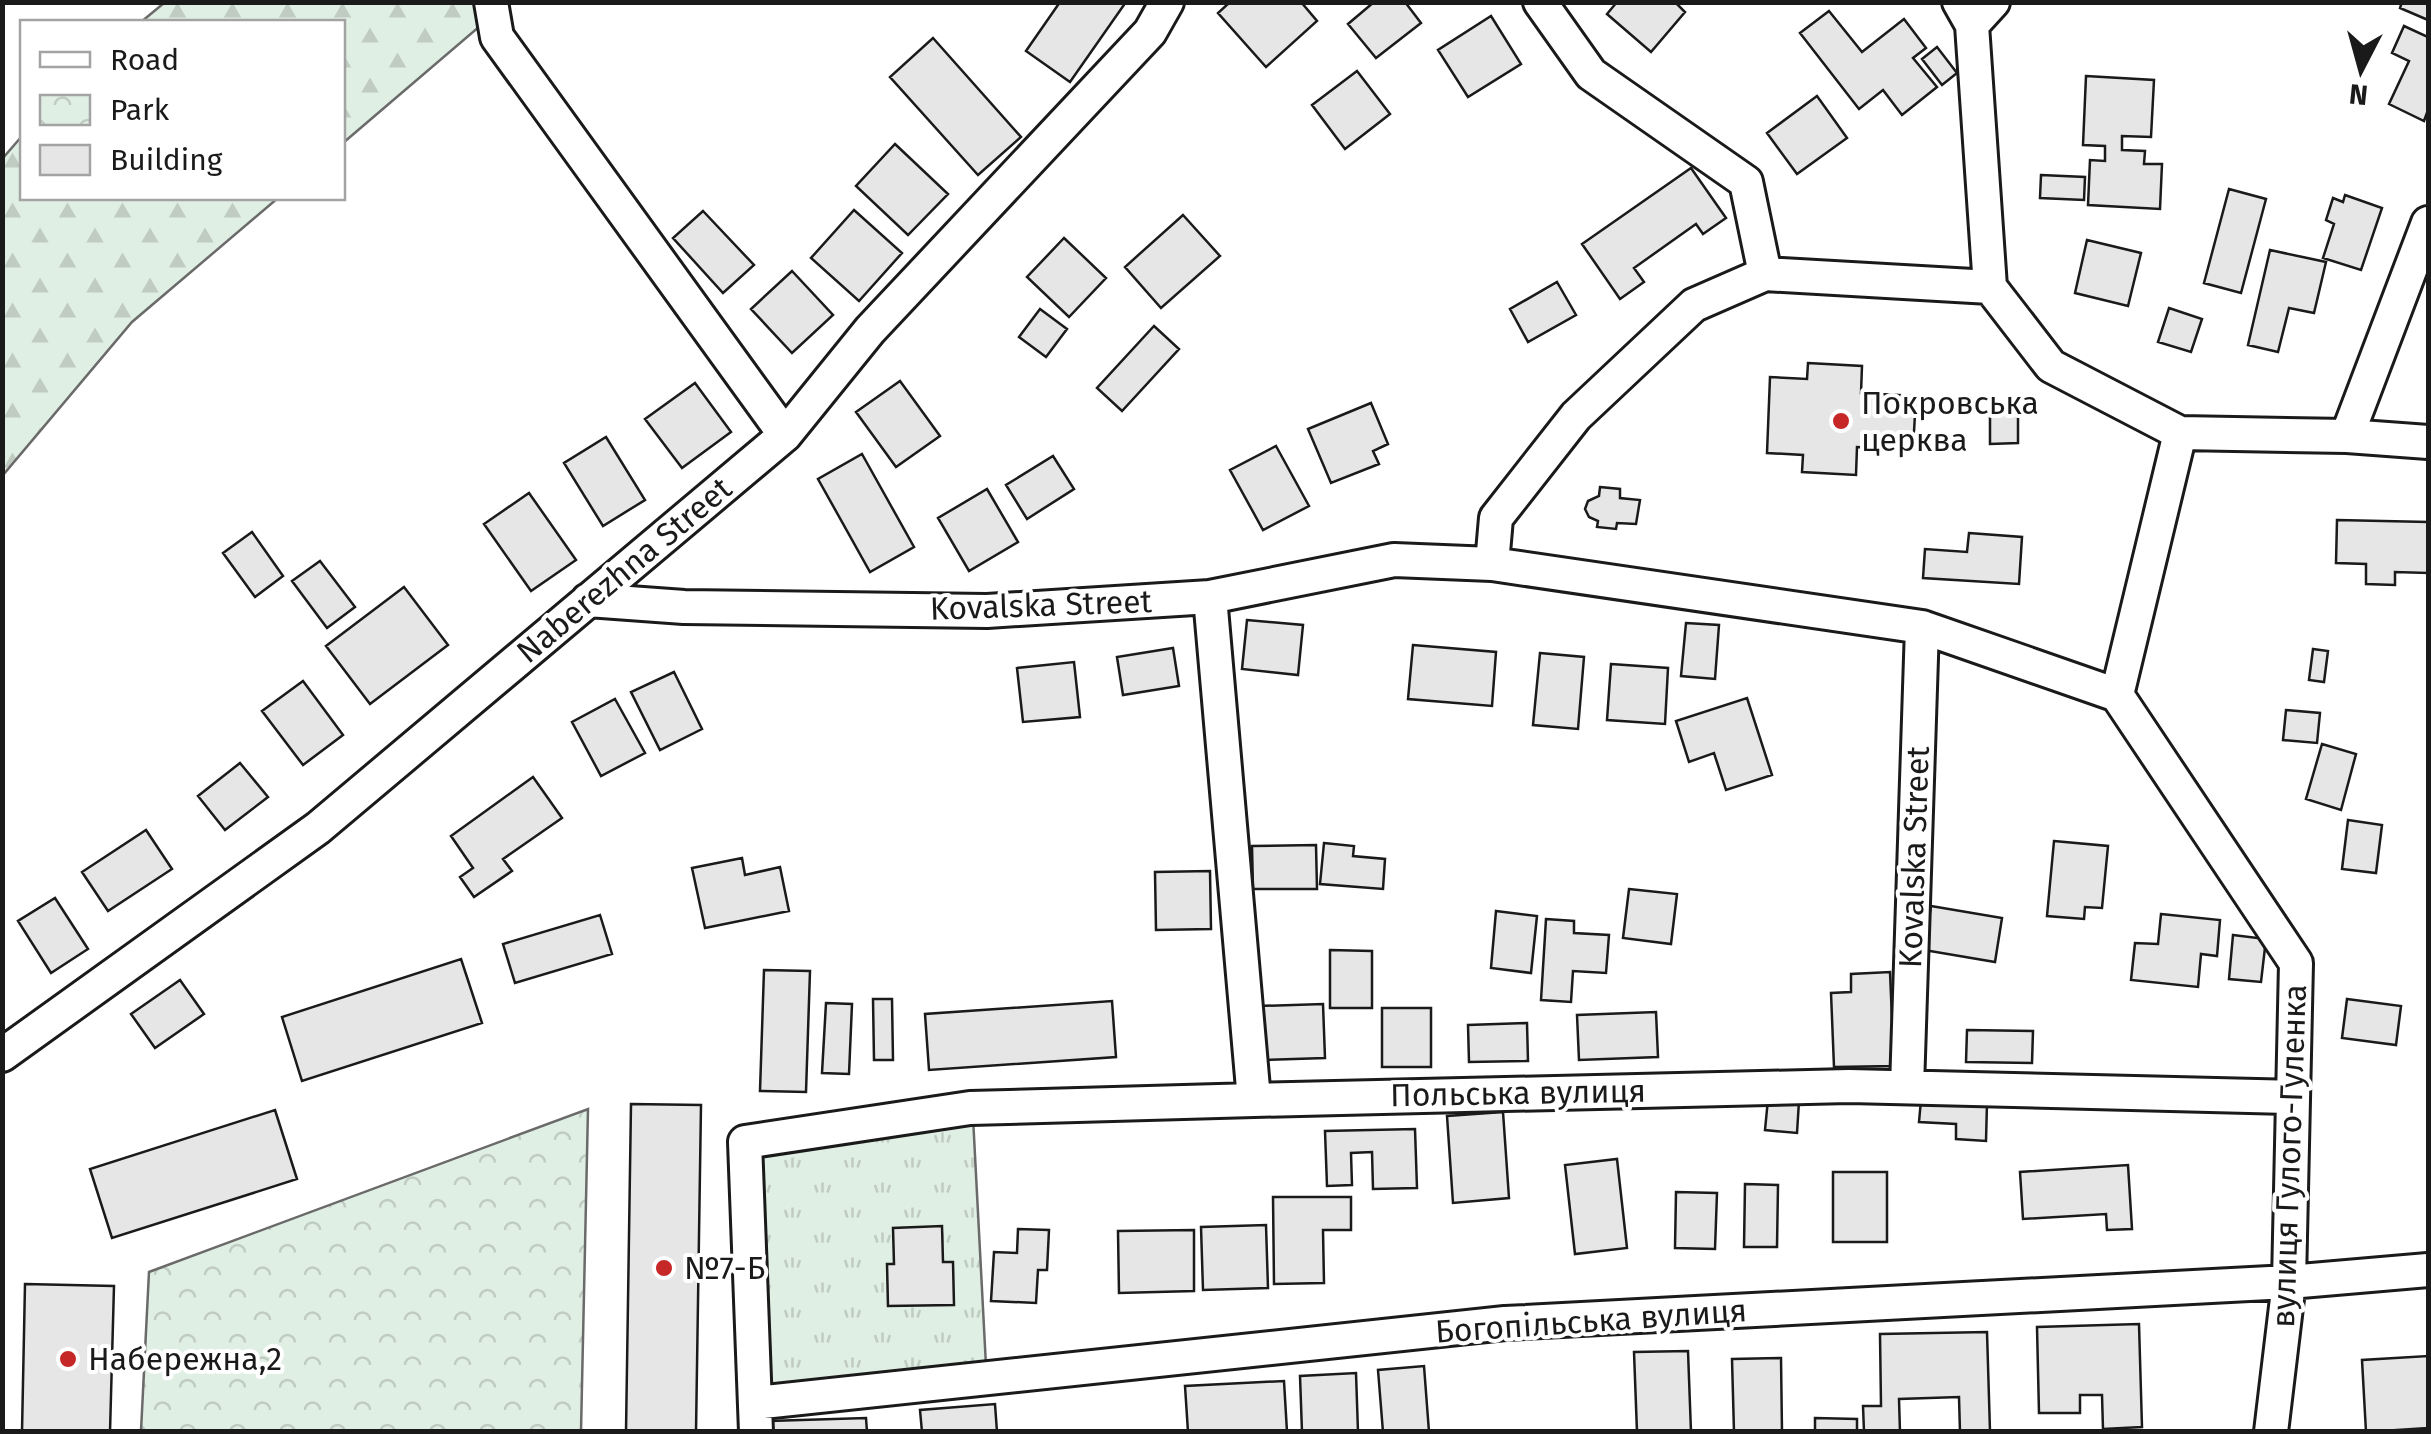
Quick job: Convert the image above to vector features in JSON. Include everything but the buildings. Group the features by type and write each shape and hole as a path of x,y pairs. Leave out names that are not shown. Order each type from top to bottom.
{"street":[{"path":"491,2 497,38 784,434"},
{"name":"Naberezhna Street","path":"2,1055 318,828 784,434 870,330 1150,32 1168,2"},
{"path":"1540,2 1591,74 1746,182 1765,274"},
{"path":"1975,10 1990,287 2051,366 2180,434 2347,436 2428,442"},
{"path":"2347,436 2428,223"},
{"path":"1492,564 1496,518 1576,416 1694,306 1765,274 1990,287"},
{"path":"2116,695 2180,434"},
{"name":"Kovalska Street","path":"588,600 684,607 987,611 1210,597 1394,560 1492,564 1922,627 2116,695"},
{"path":"1210,597 1254,1100"},
{"name":"Kovalska Street","path":"1907,1087 1922,627"},
{"name":"вулиця Гулого-Гуленка","path":"2116,695 2296,963 2289,1282 2271,1432"},
{"name":"Польська вулиця","path":"756,1417 745,1142 970,1108 1849,1086 2293,1097"},
{"name":"Богопільська вулиця","path":"756,1417 1506,1323 2289,1282 2428,1270"}],"green space":[{"path":"164,3 507,3 345,141 345,20 143,20"},
{"path":"20,138 20,200 276,200 132,322 3,475 3,158"},
{"path":"588,1109 581,1431 141,1431 149,1272"},
{"path":"973,1117 986,1366 768,1389 753,1151"}],"place":[{"name":"Покровська церква","path":"1841,421"},
{"name":"№7-Б","path":"664,1268"},
{"name":"Набережна,2","path":"68,1359"}]}
